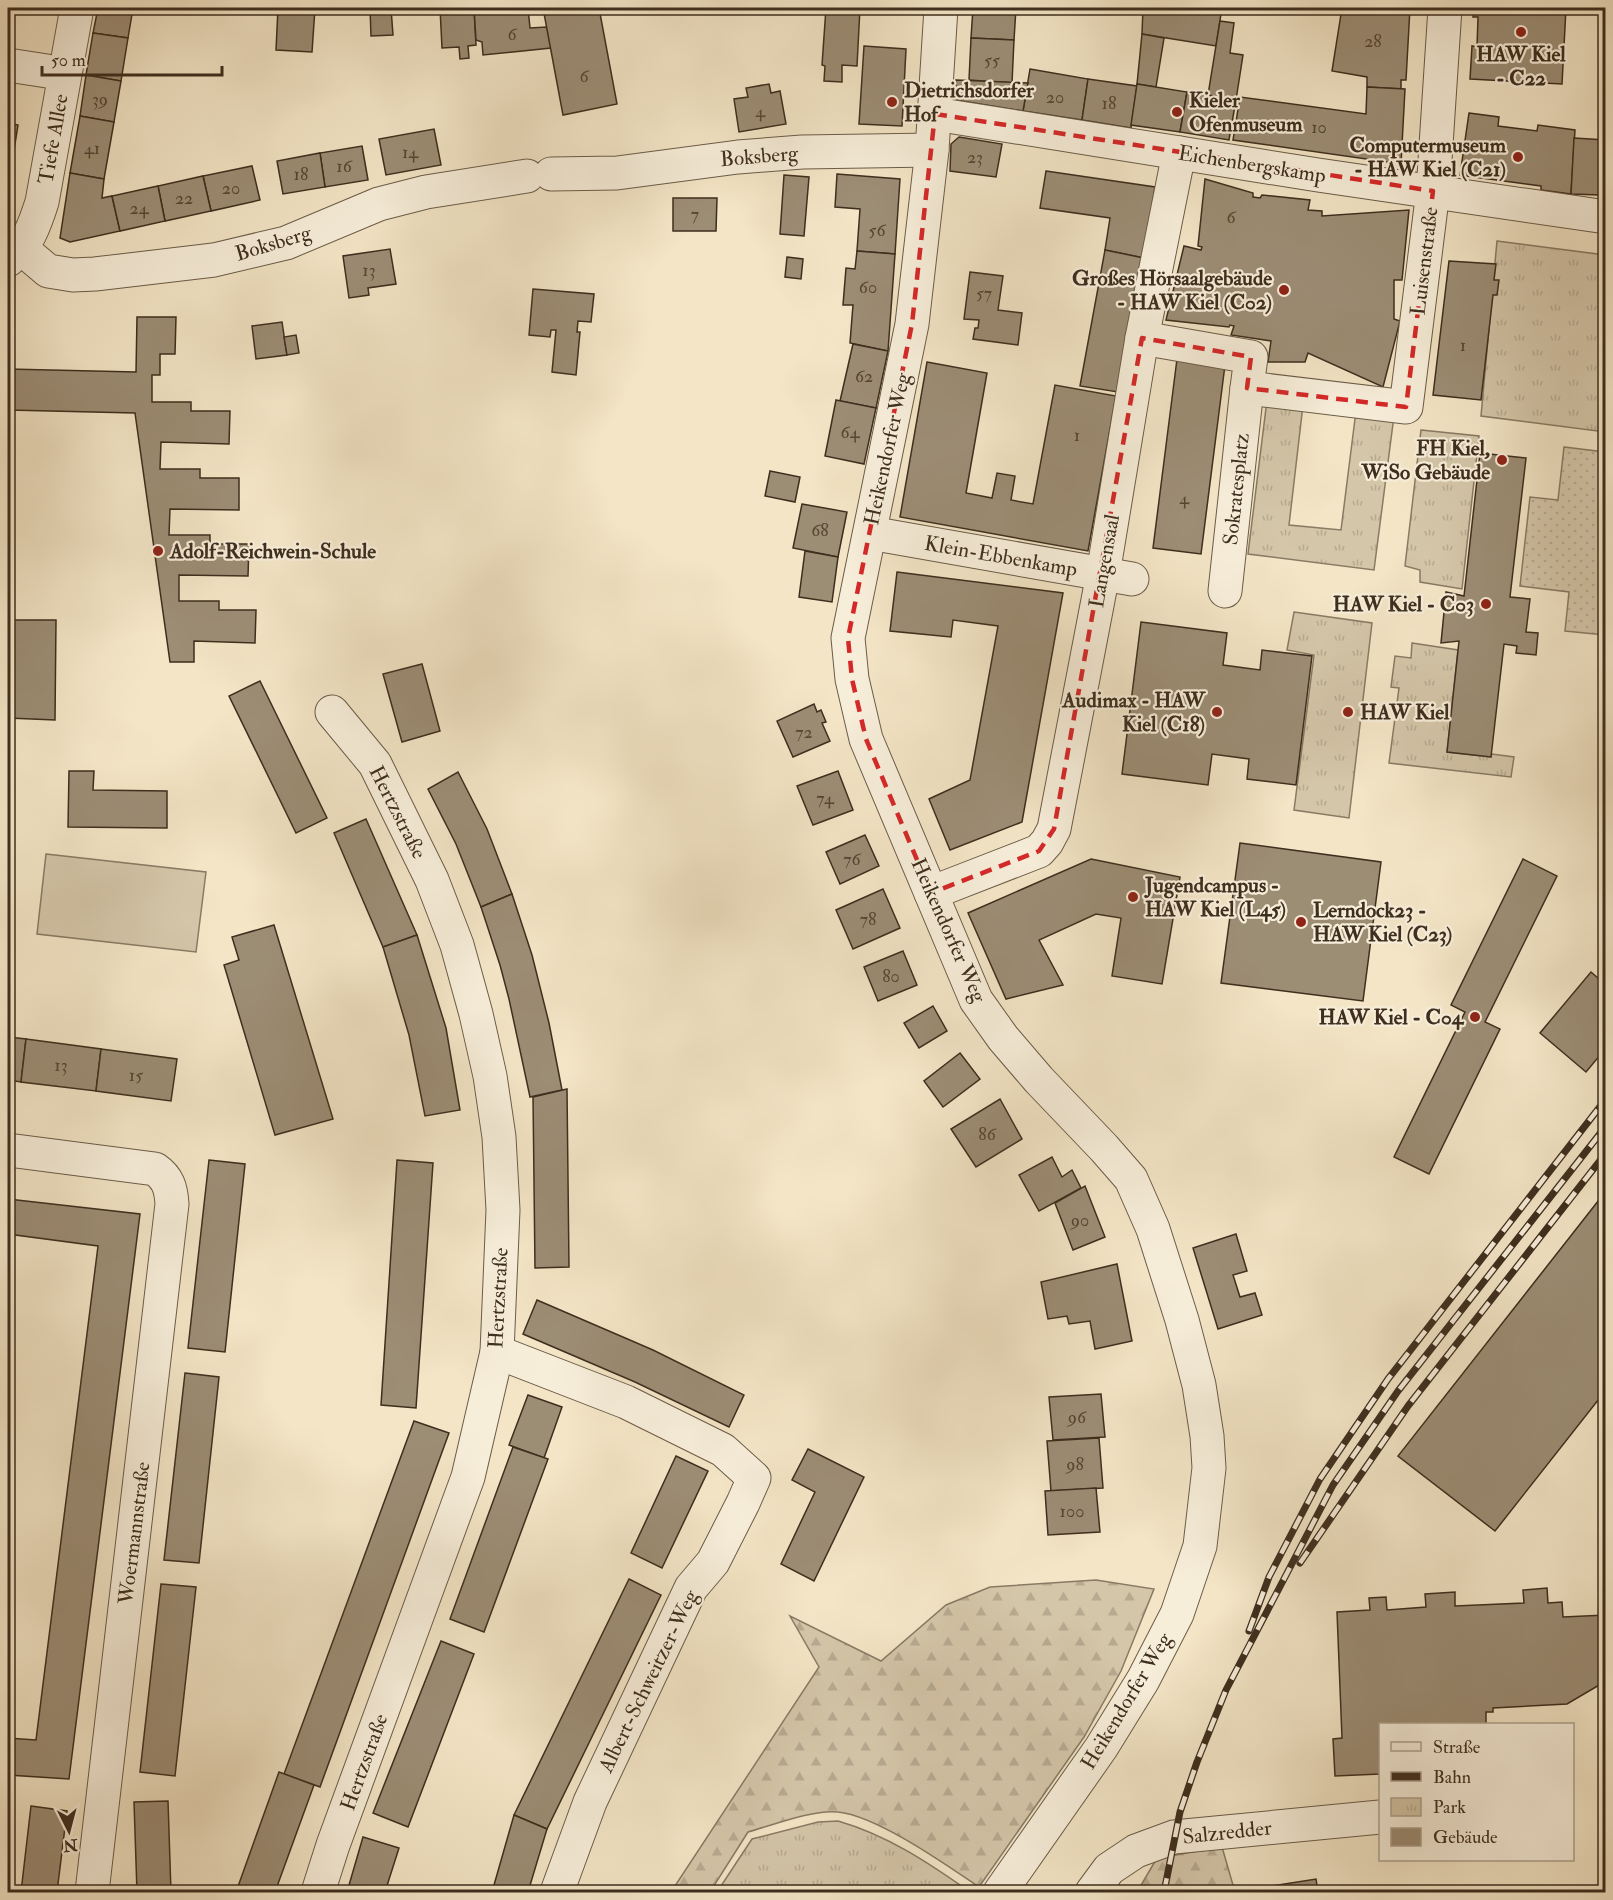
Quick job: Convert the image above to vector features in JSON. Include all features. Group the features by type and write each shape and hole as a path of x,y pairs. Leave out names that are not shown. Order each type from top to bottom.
{"street":[{"name":"Tiefe Allee","path":"15,255 34,226 42,202 76,8"},
{"name":"Heikendorfer Weg","path":"941,8 932,150 912,324 848,638 852,679 866,740 976,999 1003,1038 1131,1179 1153,1229 1182,1320 1199,1385 1207,1436 1209,1468 1200,1546 1177,1614 1143,1680 1101,1748 1000,1893"},
{"name":"Luisenstraße","path":"1247,388 1406,407 1433,191 1445,8"},
{"path":"8,65 47,71"},
{"name":"Eichenbergskamp","path":"935,114 1605,217"},
{"name":"Boksberg","path":"15,255 48,271 73,275 95,274 214,260 286,243 379,204 426,192 539,175 617,173 738,157 802,152 932,150"},
{"name":"Langensaal","path":"931,892 1039,851 1054,829 1117,577 1142,338 1179,153"},
{"name":"Sokratesplatz","path":"1142,338 1251,357 1225,591"},
{"name":"Klein-Ebbenkamp","path":"870,533 1117,577"},
{"name":"Hertzstraße","path":"318,1893 333,1845 468,1477 497,1352 503,1210 499,1137 490,1076 457,945 432,880 375,764 332,712"},
{"name":"Woermannstraße","path":"8,1150 155,1169 165,1176 171,1189 172,1204 92,1893"},
{"name":"Albert-Schweitzer-Weg","path":"497,1352 626,1402 723,1450 754,1478 713,1562 691,1588 590,1802 556,1893"},
{"name":"Salzredder","path":"1092,1893 1109,1869 1136,1851 1174,1837 1379,1817"}],"highlighted area":[{"path":"935,114 1433,191 1406,407 1247,388 1251,357 1142,338 1054,829 1039,851 931,893 866,739 852,679 848,638 912,324"}],"green space":[{"path":"1497,241 1605,255 1605,432 1481,416"},
{"path":"1267,400 1303,405 1289,525 1341,530 1356,411 1394,416 1374,570 1248,554"},
{"path":"1421,430 1479,436 1462,589 1420,582 1420,570 1405,566"},
{"path":"1564,447 1605,452 1605,635 1565,631 1569,592 1520,586 1530,497 1558,500"},
{"path":"1294,612 1372,623 1349,818 1294,810 1314,655 1287,650"},
{"path":"1412,643 1458,650 1447,752 1514,757 1511,777 1389,763 1399,688 1391,687 1395,656 1411,658"},
{"path":"46,854 206,872 196,952 37,934"},
{"path":"1096,1580 1154,1589 1121,1671 1084,1737 979,1887 891,1831 854,1815 828,1812 806,1815 748,1832 710,1892 671,1892 819,1667 790,1616 881,1661 946,1605 990,1587"},
{"path":"838,1821 890,1842 923,1860 970,1892 717,1892 752,1839 818,1822"},
{"path":"1222,1847 1235,1892 1137,1892 1157,1858"}],"building":[{"path":"98,8 133,8 128,38 93,33"},
{"path":"278,8 315,8 312,52 276,50"},
{"path":"370,8 391,8 393,35 371,36"},
{"path":"440,8 474,8 476,45 468,46 469,58 460,59 459,47 442,48"},
{"path":"474,8 528,8 530,28 547,27 551,48 483,55 482,42 476,40"},
{"path":"543,8 599,8 617,104 563,115"},
{"path":"826,8 860,8 857,66 842,65 842,82 824,81 825,66 822,65"},
{"path":"973,8 1016,8 1014,40 971,38"},
{"path":"1143,8 1181,8 1221,14 1216,46 1142,34"},
{"path":"1342,8 1410,8 1406,80 1401,80 1401,89 1367,87 1367,77 1332,71"},
{"name":"HAW Kiel - C22","path":"1474,8 1566,8 1562,84 1470,79 1472,46 1477,47 1478,17 1473,17"},
{"path":"8,15 14,16 8,49"},
{"path":"1220,21 1234,23 1230,53 1243,55 1236,100 1208,95"},
{"path":"93,33 128,38 121,81 86,75"},
{"path":"1142,34 1164,38 1156,87 1137,84"},
{"path":"971,38 1014,40 1012,83 969,80"},
{"path":"864,46 906,49 902,126 859,124"},
{"path":"1030,69 1088,79 1082,120 1023,111"},
{"path":"86,75 121,81 114,122 80,116"},
{"path":"1088,79 1137,86 1131,128 1082,120"},
{"path":"956,80 1028,83 1023,111 955,100"},
{"path":"769,84 771,93 780,91 786,124 739,132 734,99 748,97 746,88"},
{"path":"1137,84 1187,92 1180,132 1131,125"},
{"path":"1367,87 1405,89 1401,164 1233,140 1240,97 1366,114"},
{"path":"1187,92 1236,100 1229,140 1180,132"},
{"name":"Computermuseum - HAW Kiel (C21)","path":"1469,113 1499,117 1498,126 1537,131 1538,125 1575,130 1571,194 1541,190 1541,186 1460,175"},
{"path":"80,116 114,122 104,179 70,173"},
{"path":"8,123 18,125 8,188"},
{"path":"434,129 441,165 386,175 379,139"},
{"path":"959,137 1002,144 996,177 950,171 951,144"},
{"path":"1574,138 1606,140 1606,200 1600,200 1600,195 1571,194"},
{"path":"362,146 368,180 325,187 320,153"},
{"path":"320,153 325,187 283,194 277,161"},
{"path":"252,166 260,200 211,211 203,176"},
{"path":"1046,171 1155,187 1144,258 1105,250 1110,218 1040,208"},
{"path":"70,173 104,179 102,198 112,196 120,231 70,242 60,238"},
{"path":"837,174 900,179 895,254 857,251 860,209 835,207"},
{"path":"784,175 809,177 804,236 780,234"},
{"path":"203,176 211,211 165,221 158,186"},
{"name":"Großes Hörsaalgebäude - HAW Kiel (C02)","path":"1205,179 1253,193 1253,197 1260,198 1262,195 1310,200 1308,210 1322,211 1322,216 1409,210 1402,280 1394,280 1394,319 1400,321 1383,387 1308,353 1305,362 1268,362 1271,341 1231,335 1234,326 1166,320 1184,246 1201,250 1202,247 1198,246"},
{"path":"158,186 165,221 120,231 112,196"},
{"path":"673,198 717,198 716,231 673,231"},
{"path":"390,249 396,284 368,288 369,295 349,298 343,256"},
{"path":"1105,250 1144,258 1118,392 1080,386"},
{"path":"857,251 895,254 888,351 850,343 853,305 843,305 846,268 855,269"},
{"path":"787,257 803,259 801,279 785,277"},
{"path":"1449,261 1496,264 1494,280 1499,280 1497,295 1493,295 1481,400 1433,395"},
{"path":"970,272 1003,276 998,310 1022,313 1018,345 973,339 979,320 964,319"},
{"path":"533,289 594,294 591,322 578,321 577,332 580,332 576,375 552,372 556,330 551,330 550,337 529,335"},
{"path":"137,317 176,317 175,354 160,354 160,375 152,375 152,402 191,402 191,411 230,411 229,444 161,442 160,469 200,469 200,478 239,478 239,510 170,509 169,535 210,535 210,544 249,544 248,576 179,575 179,601 219,601 219,610 256,610 255,643 194,641 194,662 170,662 135,413 8,410 8,369 136,372"},
{"path":"282,322 287,355 256,359 252,326"},
{"path":"296,335 299,353 287,355 284,337"},
{"path":"853,344 888,351 876,408 840,401"},
{"path":"1177,359 1225,365 1201,554 1153,548"},
{"path":"927,362 987,373 966,493 992,498 997,473 1015,476 1011,500 1033,504 1055,385 1116,396 1088,551 900,517"},
{"path":"836,400 876,408 864,464 825,456"},
{"name":"HAW Kiel - C03","path":"1480,453 1526,458 1510,597 1530,599 1526,632 1538,633 1536,655 1516,653 1517,646 1504,644 1491,757 1447,752 1459,641 1441,643 1446,592 1464,596"},
{"path":"770,471 800,477 795,502 765,496"},
{"path":"802,504 847,512 838,557 793,548"},
{"path":"805,551 838,557 832,602 799,597"},
{"path":"897,572 1063,593 1022,822 950,850 929,799 970,780 998,626 953,620 951,637 890,631"},
{"path":"8,620 56,620 55,720 8,718"},
{"name":"Audimax - HAW Kiel (C18)","path":"1141,622 1227,633 1223,665 1260,670 1262,650 1312,656 1296,785 1247,779 1249,759 1212,754 1208,785 1122,774"},
{"path":"422,664 440,731 402,742 383,674"},
{"path":"260,681 327,818 296,833 229,696"},
{"path":"814,704 817,712 821,710 826,722 822,723 830,741 793,757 777,721"},
{"path":"69,771 94,771 93,790 167,791 167,828 68,827"},
{"path":"838,771 853,810 813,825 797,786"},
{"path":"458,772 487,829 512,894 481,907 456,844 428,789"},
{"path":"366,819 417,935 383,947 334,833"},
{"path":"865,835 879,866 840,884 826,852"},
{"name":"Lerndock23 - HAW Kiel (C23)","path":"1240,843 1381,862 1363,1001 1221,983"},
{"path":"1091,859 1180,877 1162,984 1112,976 1121,918 1096,914 1039,940 1063,985 1006,999 968,913"},
{"name":"HAW Kiel - C04","path":"1523,859 1557,876 1485,1022 1500,1029 1429,1174 1394,1157 1465,1012 1451,1005"},
{"path":"883,889 900,928 853,949 836,910"},
{"path":"512,894 532,955 549,1023 562,1090 530,1097 509,999 481,907"},
{"path":"274,925 333,1119 275,1135 224,965 239,960 232,937"},
{"path":"417,935 446,1028 460,1110 425,1116 409,1035 383,947"},
{"path":"903,951 917,985 878,1001 864,967"},
{"path":"1591,972 1606,985 1606,1048 1586,1072 1540,1033"},
{"path":"933,1006 947,1031 919,1048 904,1023"},
{"path":"8,1037 26,1039 21,1082 8,1080"},
{"path":"26,1039 101,1049 96,1091 21,1082"},
{"path":"101,1049 177,1059 171,1101 96,1091"},
{"path":"960,1053 980,1079 943,1107 924,1081"},
{"path":"567,1089 569,1267 535,1268 533,1097"},
{"path":"1000,1099 1022,1139 976,1167 951,1129"},
{"path":"1052,1157 1062,1177 1072,1170 1081,1188 1039,1211 1019,1175"},
{"path":"209,1160 245,1164 225,1352 188,1348"},
{"path":"397,1160 433,1163 416,1408 381,1405"},
{"path":"1085,1186 1105,1237 1073,1250 1055,1203"},
{"path":"1606,1191 1606,1390 1495,1531 1398,1456"},
{"path":"8,1199 140,1214 69,1779 8,1775 8,1738 36,1740 98,1246 8,1234"},
{"path":"1236,1234 1247,1271 1233,1275 1240,1297 1255,1293 1262,1315 1218,1329 1193,1248"},
{"path":"1117,1264 1132,1341 1095,1349 1090,1321 1069,1324 1067,1316 1048,1319 1041,1282"},
{"path":"537,1300 653,1350 744,1395 729,1427 635,1382 523,1334"},
{"path":"185,1373 219,1377 199,1563 164,1560"},
{"path":"1101,1394 1105,1437 1053,1440 1049,1397"},
{"path":"528,1395 562,1407 544,1458 509,1445"},
{"path":"414,1421 449,1433 320,1787 284,1774"},
{"path":"1099,1438 1103,1488 1051,1491 1047,1441"},
{"path":"513,1447 548,1459 484,1632 450,1619"},
{"path":"808,1449 864,1477 814,1581 781,1564 815,1492 792,1480"},
{"path":"676,1456 708,1471 662,1568 631,1553"},
{"path":"1096,1488 1100,1532 1048,1535 1045,1491"},
{"path":"629,1579 661,1595 547,1829 514,1815"},
{"path":"161,1584 196,1587 175,1776 140,1772"},
{"path":"1547,1588 1548,1603 1562,1602 1563,1617 1606,1615 1606,1681 1567,1704 1493,1708 1493,1712 1486,1712 1486,1723 1379,1723 1379,1774 1335,1776 1333,1739 1342,1738 1337,1612 1370,1610 1369,1598 1386,1597 1387,1610 1426,1607 1425,1594 1455,1592 1455,1606 1524,1603 1523,1590"},
{"path":"441,1641 474,1654 408,1827 373,1813"},
{"path":"279,1772 314,1785 275,1892 236,1892"},
{"path":"168,1801 171,1892 137,1892 134,1802"},
{"path":"31,1806 67,1811 57,1892 21,1892"},
{"path":"514,1815 547,1829 528,1892 492,1892"},
{"path":"363,1837 399,1848 385,1892 347,1892"},
{"path":"1316,1879 1318,1892 1266,1892 1265,1887"}],"railway":[{"path":"1249,1631 1269,1577 1320,1479 1388,1379 1606,1099"},
{"path":"1164,1892 1180,1812 1226,1690 1333,1485 1398,1391 1606,1126"},
{"path":"1300,1563 1408,1406 1606,1153"}],"place":[{"name":"HAW Kiel - C22","path":"1521,32"},
{"name":"Dietrichsdorfer Hof","path":"892,102"},
{"name":"Kieler Ofenmuseum","path":"1177,112"},
{"name":"Computermuseum - HAW Kiel (C21)","path":"1518,157"},
{"name":"Großes Hörsaalgebäude - HAW Kiel (C02)","path":"1284,290"},
{"name":"FH Kiel, WiSo Gebäude","path":"1502,460"},
{"name":"Adolf-Reichwein-Schule","path":"158,551"},
{"name":"HAW Kiel - C03","path":"1486,604"},
{"name":"Audimax - HAW Kiel (C18)","path":"1217,712"},
{"name":"HAW Kiel","path":"1348,712"},
{"name":"Jugendcampus - HAW Kiel (L45)","path":"1133,897"},
{"name":"Lerndock23 - HAW Kiel (C23)","path":"1301,922"},
{"name":"HAW Kiel - C04","path":"1475,1017"}]}
